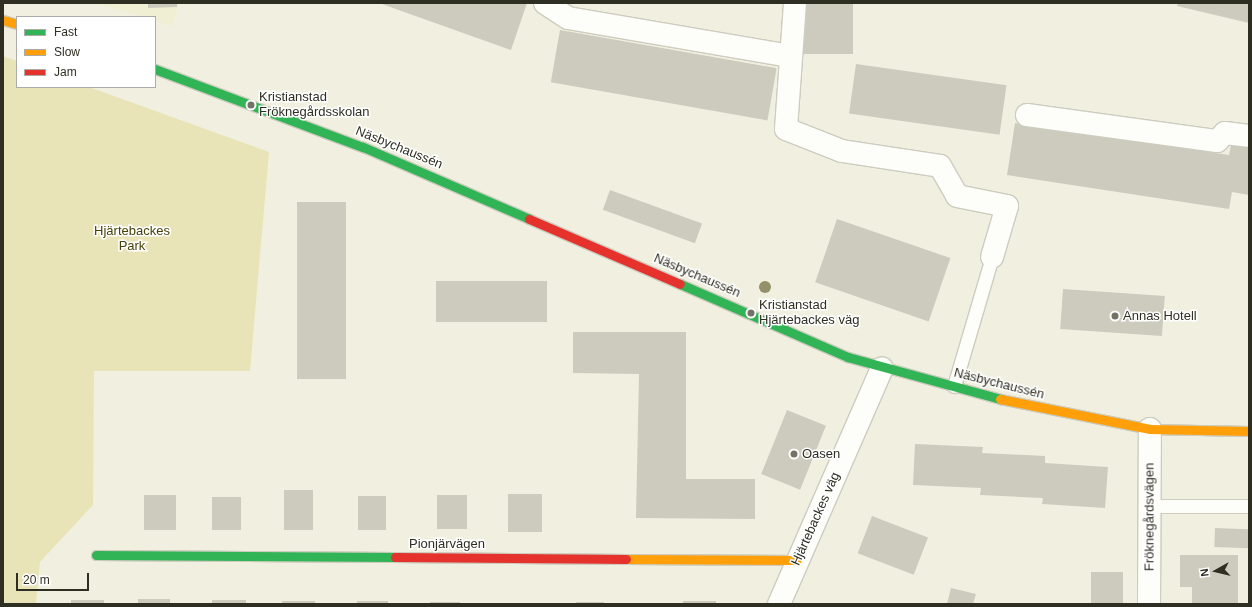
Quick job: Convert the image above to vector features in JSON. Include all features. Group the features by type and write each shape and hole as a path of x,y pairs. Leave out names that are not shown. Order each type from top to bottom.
{"street":[{"path":"545,3 568,18 791,56"},
{"path":"795,3 786,129 842,151 940,166 957,196 1007,206 992,257"},
{"path":"3,20 16,24"},
{"name":"Näsbychaussén","path":"156,69 370,150 848,357 882,368 1028,406 1150,429 1249,431"},
{"path":"1028,115 1217,141 1225,132 1249,136"},
{"name":"Hjärtebackes väg","path":"779,604 882,368"},
{"name":"Fröknegårdsvägen","path":"1149,604 1150,429"},
{"name":"Pionjärvägen","path":"96,555 797,560"}],"lane":[{"path":"954,386 992,257"},
{"path":"1150,506 1249,506"}],"shaded area":[{"path":"97,3 179,3 173,26 156,21 156,16 140,16"}],"green space":[{"name":"Hjärtebackes Park","path":"3,56 16,61 16,88 92,88 269,152 250,371 94,371 93,505 40,562 36,604 3,604"}],"building":[{"path":"148,3 177,3 177,7 148,8"},
{"path":"379,3 527,3 511,50"},
{"path":"803,3 853,3 853,54 803,54"},
{"path":"1178,3 1249,3 1249,23 1177,6"},
{"path":"560,30 777,68 767,120 551,82"},
{"path":"856,64 1007,85 1000,135 849,114"},
{"path":"1015,123 1229,155 1232,140 1249,142 1249,195 1232,192 1229,209 1007,175"},
{"path":"610,190 702,224 695,243 603,210"},
{"path":"297,202 346,202 346,379 297,379"},
{"path":"837,219 950,258 929,321 815,282"},
{"path":"436,281 547,281 547,322 436,322"},
{"path":"1063,289 1165,296 1162,336 1060,329"},
{"path":"573,332 686,332 686,479 755,479 755,519 636,518 639,374 573,373"},
{"path":"787,410 826,426 800,490 761,474"},
{"path":"915,444 983,447 982,453 1045,456 1045,463 1108,467 1105,508 1042,504 1043,498 980,495 981,488 913,485"},
{"path":"284,490 313,490 313,530 284,530"},
{"path":"508,494 542,494 542,532 508,532"},
{"path":"144,495 176,495 176,530 144,530"},
{"path":"437,495 467,495 467,529 437,529"},
{"path":"358,496 386,496 386,530 358,530"},
{"path":"212,497 241,497 241,530 212,530"},
{"path":"872,516 928,538 914,575 858,553"},
{"path":"1215,528 1249,529 1248,548 1214,547"},
{"path":"1180,555 1238,555 1238,604 1192,604 1192,587 1180,587"},
{"path":"1091,572 1123,572 1123,604 1091,604"},
{"path":"951,588 976,594 973,604 947,604"},
{"path":"138,599 170,599 170,604 138,604"},
{"path":"71,600 104,600 104,604 71,604"},
{"path":"212,600 246,600 246,604 212,604"},
{"path":"282,601 315,601 315,604 282,604"},
{"path":"357,601 388,601 388,604 357,604"},
{"path":"683,601 716,601 716,604 683,604"},
{"path":"430,602 460,602 460,604 430,604"},
{"path":"576,602 604,602 604,604 576,604"}],"traffic: fast":[{"path":"156,69 363,147 529,219"},
{"path":"680,284 848,357 1000,399"},
{"path":"96,555 395,557"}],"traffic: slow":[{"path":"3,20 16,24"},
{"path":"1000,399 1150,429 1249,431"},
{"path":"626,559 797,560"}],"traffic: jam":[{"path":"529,219 680,284"},
{"path":"395,557 626,559"}],"place":[{"name":"Kristianstad Fröknegårdsskolan","path":"251,105"},
{"name":"Kristianstad Hjärtebackes väg","path":"751,313"},
{"name":"Annas Hotell","path":"1115,316"},
{"name":"Oasen","path":"794,454"}]}
